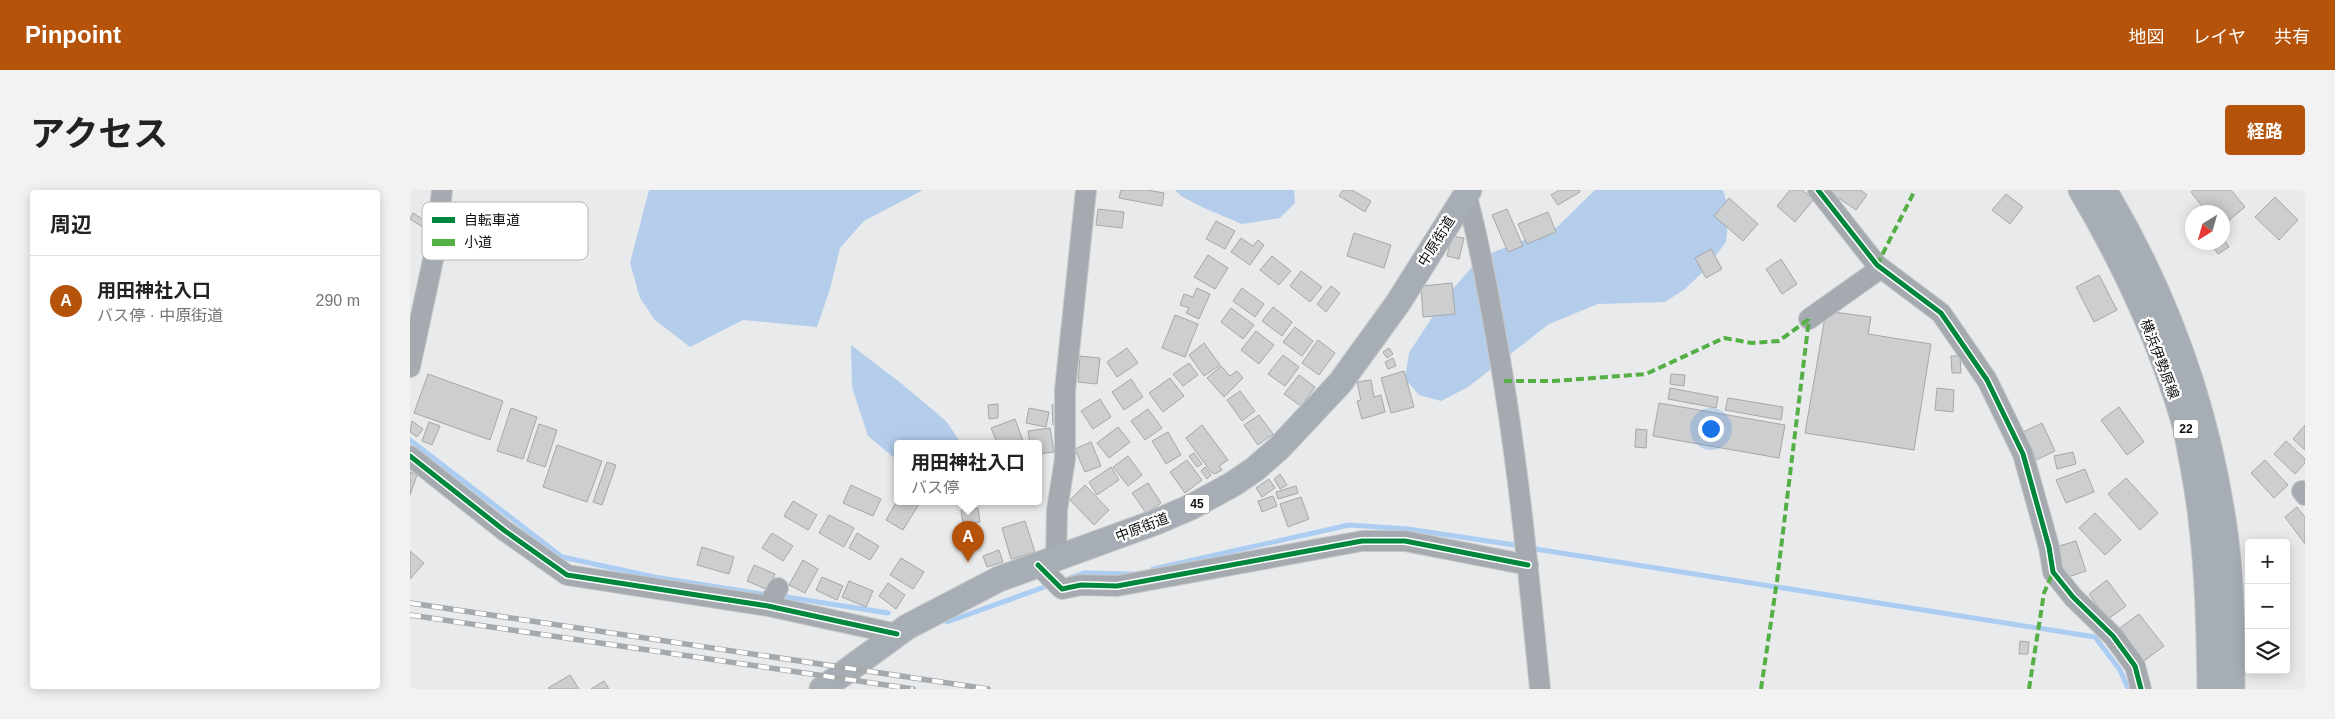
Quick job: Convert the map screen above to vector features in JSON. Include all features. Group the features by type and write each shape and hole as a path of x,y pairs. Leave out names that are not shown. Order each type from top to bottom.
{"main road":[{"name":"横浜伊勢原線","path":"2081,190 2110,240 2162,357 2184,422 2202,516 2209,615 2210,689"},
{"name":"横浜伊勢原線","path":"2104,190 2129,232 2179,341 2203,420 2224,519 2232,616 2232,689"},
{"name":"中原街道","path":"822,689 897,634 999,579 1047,566 1156,522 1192,507 1233,484 1278,448 1343,379 1398,303 1467,192"}],"street":[{"path":"1086,190 1065,390 1065,459 1047,566 1062,589 1081,585 1117,586 1362,541 1405,541 1527,556"},
{"path":"1818,190 1881,268 1941,314 1986,380 2022,454 2049,546 2054,572 2073,597 2113,636 2135,666 2142,689"},
{"path":"1467,192 1475,223 1504,381 1527,556 1540,689"},
{"path":"410,367 433,260"},
{"path":"1809,319 1881,268"},
{"path":"410,456 505,531 567,575 772,598 897,634"}],"shaded area":[{"path":"649,190 923,190 864,221 840,248 830,289 817,327 743,320 690,347 655,320 640,298 630,263"},
{"path":"1175,190 1294,190 1295,203 1280,218 1242,224 1204,208 1181,196"},
{"path":"1595,190 1723,190 1729,210 1726,242 1704,271 1685,289 1665,302 1598,304 1549,324 1468,387 1441,401 1419,395 1405,379 1409,353 1444,299 1481,257 1556,228"},
{"path":"851,345 946,421 959,440 894,440 894,458 868,436 852,387"}],"building":[{"path":"1121,190 1148,190 1164,193 1162,206 1119,198"},
{"path":"1343,190 1352,190 1371,201 1365,212 1339,196"},
{"path":"1559,190 1579,190 1580,192 1558,205 1551,195"},
{"path":"1790,190 1802,190 1814,199 1795,222 1777,206"},
{"path":"1827,190 1861,190 1867,195 1856,210"},
{"path":"2194,190 2231,190 2245,207 2230,219 2230,205 2201,205 2191,192"},
{"path":"2006,194 2023,207 2010,224 1992,210"},
{"path":"2275,197 2298,220 2279,240 2255,217"},
{"path":"1729,198 1758,224 1743,241 1714,216"},
{"path":"1098,209 1124,212 1122,228 1096,225"},
{"path":"1507,209 1523,246 1508,252 1492,215"},
{"path":"1548,212 1556,232 1527,244 1518,224"},
{"path":"413,213 422,219 422,226 410,219"},
{"path":"1216,221 1235,231 1225,249 1206,239"},
{"path":"1354,233 1391,245 1384,268 1347,256"},
{"path":"1452,236 1464,238 1459,259 1447,256"},
{"path":"1241,238 1253,246 1258,240 1264,245 1250,265 1231,252"},
{"path":"1711,249 1722,269 1706,278 1695,258"},
{"path":"2215,250 2224,250 2218,254"},
{"path":"1208,255 1228,268 1215,289 1194,277"},
{"path":"1272,256 1291,271 1279,285 1260,270"},
{"path":"1781,259 1797,284 1782,294 1766,269"},
{"path":"1301,271 1322,287 1310,302 1290,286"},
{"path":"2099,275 2117,310 2094,322 2076,287"},
{"path":"1452,283 1455,314 1423,317 1421,286"},
{"path":"1331,286 1340,293 1326,312 1317,304"},
{"path":"1197,288 1210,294 1199,319 1186,313 1189,308 1180,305 1184,294 1193,297"},
{"path":"1242,288 1264,304 1255,317 1233,301"},
{"path":"1273,307 1292,322 1282,336 1262,321"},
{"path":"1231,308 1254,325 1243,339 1221,322"},
{"path":"1826,311 1871,317 1868,334 1931,344 1914,450 1805,433"},
{"path":"1175,315 1198,324 1185,357 1162,348"},
{"path":"1295,327 1313,341 1302,356 1283,342"},
{"path":"1256,331 1274,345 1259,364 1241,350"},
{"path":"1318,340 1335,353 1319,375 1302,363"},
{"path":"1204,343 1220,365 1204,376 1189,355"},
{"path":"1127,348 1138,363 1117,377 1107,362"},
{"path":"1389,348 1393,354 1387,358 1383,352"},
{"path":"1283,355 1299,367 1285,386 1268,374"},
{"path":"1080,356 1100,358 1097,384 1078,382"},
{"path":"1951,356 1960,356 1961,373 1952,373"},
{"path":"1393,358 1396,366 1388,369 1385,362"},
{"path":"1189,363 1198,375 1183,386 1173,374"},
{"path":"1221,366 1230,376 1237,371 1243,378 1224,397 1207,378"},
{"path":"1404,371 1414,407 1391,413 1381,378"},
{"path":"428,374 503,401 490,440 414,413"},
{"path":"1671,374 1685,375 1684,386 1670,384"},
{"path":"1299,375 1315,387 1301,406 1284,394"},
{"path":"1170,378 1184,396 1163,412 1149,393"},
{"path":"1131,379 1143,397 1124,410 1112,392"},
{"path":"1371,380 1374,397 1381,395 1385,412 1362,419 1357,401 1361,400 1357,382"},
{"path":"1670,388 1718,397 1716,408 1668,399"},
{"path":"1937,388 1954,390 1953,412 1935,410"},
{"path":"1240,391 1255,411 1242,421 1227,400"},
{"path":"1728,398 1783,407 1781,420 1725,410"},
{"path":"1100,399 1111,417 1093,429 1081,411"},
{"path":"1659,403 1785,425 1779,458 1653,436"},
{"path":"998,404 998,418 989,419 988,405"},
{"path":"1052,405 1061,405 1062,424 1053,425"},
{"path":"2119,407 2144,442 2127,455 2101,420"},
{"path":"511,408 537,417 523,459 497,451"},
{"path":"1029,408 1049,412 1046,427 1026,423"},
{"path":"1148,409 1162,428 1145,440 1131,421"},
{"path":"1259,415 1273,434 1258,445 1244,425"},
{"path":"1015,419 1023,440 996,440 991,428"},
{"path":"412,421 423,429 417,437 410,432"},
{"path":"429,422 440,426 432,445 422,441"},
{"path":"2042,423 2055,451 2036,460 2023,432"},
{"path":"539,424 557,430 545,467 527,461"},
{"path":"1202,425 1228,460 1219,466 1222,470 1215,474 1211,472 1186,438"},
{"path":"2305,425 2305,450 2293,439"},
{"path":"1118,427 1130,442 1109,458 1097,443"},
{"path":"1050,428 1054,452 1042,454 1042,440 1030,440 1028,431"},
{"path":"1636,429 1647,430 1646,448 1635,447"},
{"path":"1168,432 1181,455 1166,464 1152,441"},
{"path":"2286,441 2305,459 2305,463 2295,474 2274,454"},
{"path":"1091,442 1101,466 1085,472 1075,449"},
{"path":"557,445 602,461 587,502 543,487"},
{"path":"2073,452 2076,464 2057,469 2054,456"},
{"path":"1194,453 1202,464 1197,467 1189,456"},
{"path":"1128,456 1142,475 1128,486 1113,467"},
{"path":"1187,460 1202,480 1185,493 1170,472"},
{"path":"2265,460 2288,485 2274,498 2251,473"},
{"path":"607,462 616,465 602,505 593,502"},
{"path":"1111,467 1119,480 1097,495 1089,482"},
{"path":"1205,467 1211,475 1207,479 1201,471"},
{"path":"2085,469 2094,492 2066,503 2056,480"},
{"path":"410,472 417,475 410,495"},
{"path":"1280,474 1287,485 1280,489 1274,479"},
{"path":"2126,478 2158,513 2140,530 2108,494"},
{"path":"1269,479 1275,488 1262,497 1256,488"},
{"path":"1148,483 1161,503 1146,513 1132,493"},
{"path":"851,485 881,499 873,516 843,503"},
{"path":"1085,485 1109,510 1094,525 1070,500"},
{"path":"1296,486 1298,493 1278,499 1276,492"},
{"path":"1273,496 1277,506 1262,512 1258,501"},
{"path":"1301,497 1309,519 1288,527 1280,504"},
{"path":"793,501 817,515 808,530 784,516"},
{"path":"895,505 918,505 903,530 886,520"},
{"path":"2297,507 2305,517 2305,544 2285,517"},
{"path":"978,508 980,522 963,524 961,510"},
{"path":"2095,513 2121,540 2105,555 2079,528"},
{"path":"829,515 854,528 844,547 819,533"},
{"path":"1025,521 1035,552 1011,559 1002,528"},
{"path":"772,533 793,546 783,561 762,548"},
{"path":"857,533 879,546 870,560 849,548"},
{"path":"2076,541 2086,571 2062,579 2052,548"},
{"path":"702,547 734,557 729,574 697,565"},
{"path":"999,550 1003,562 987,567 983,556"},
{"path":"410,551 424,563 410,579"},
{"path":"901,558 924,572 913,589 890,575"},
{"path":"803,560 818,569 805,593 789,585"},
{"path":"754,565 775,574 768,590 747,581"},
{"path":"822,577 843,586 837,600 816,590"},
{"path":"2107,580 2126,606 2108,619 2089,594"},
{"path":"849,581 873,591 866,607 842,597"},
{"path":"888,583 905,595 896,609 879,596"},
{"path":"2139,614 2164,646 2144,661 2120,628"},
{"path":"2020,641 2029,642 2028,654 2019,654"},
{"path":"570,675 579,689 548,688"},
{"path":"604,681 609,689 591,689"}],"waterway":[{"path":"410,440 562,557 654,577 769,595"},
{"path":"1153,569 1349,525 1408,529 1521,546"},
{"path":"1529,548 2095,637 2120,670 2128,688"},
{"path":"1070,578 1084,573 1133,574"},
{"path":"947,622 1050,585"},
{"path":"780,596 888,613"}],"railway":[{"path":"410,603 988,689"},
{"path":"410,615 913,689"}],"marked path":[{"path":"1877,265 1915,190"},
{"path":"1504,381 1554,381 1646,374 1724,338 1752,343 1779,341 1809,319"},
{"path":"1761,689 1777,581 1809,319"},
{"path":"2029,689 2044,593 2053,572"}],"cycle path":[{"path":"1818,190 1877,265 1941,313 1987,380 2023,454 2049,547 2053,572 2073,597 2113,636 2135,666 2141,689"},
{"path":"410,456 505,531 567,575 768,606 897,634"},
{"path":"1038,565 1062,589 1081,585 1117,586 1362,541 1405,541 1528,565"}],"place":[{"name":"用田神社入口","path":"968,562"}]}
